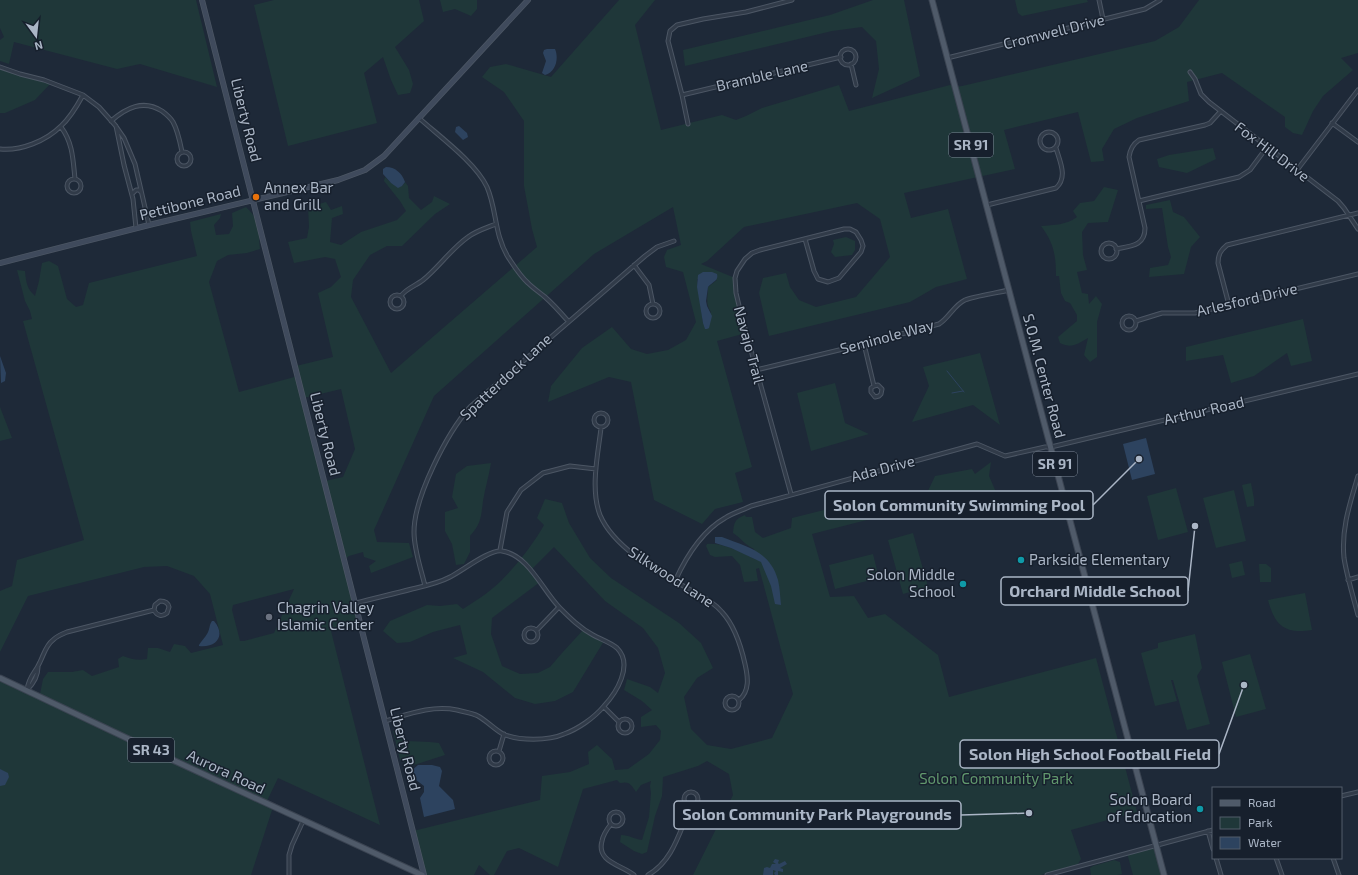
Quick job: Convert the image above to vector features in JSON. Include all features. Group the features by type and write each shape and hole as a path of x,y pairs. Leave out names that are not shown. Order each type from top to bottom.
{"main road":[{"name":"S.O.M. Center Road","path":"932,0 1164,875"},
{"name":"Aurora Road","path":"0,678 146,748 423,875"}],"street":[{"name":"Liberty Road","path":"202,0 356,603 423,875"},
{"name":"Pettibone Road","path":"0,263 136,228 338,180 365,170 378,161 528,0"},
{"path":"688,124 668,41 670,31 677,25 703,18 746,12 792,0"},
{"path":"1099,0 1103,19"},
{"name":"Cromwell Drive","path":"947,58 1146,9 1160,0"},
{"path":"849,49 854,51 856,58 851,64 844,63 841,57 844,50 849,49"},
{"name":"Bramble Lane","path":"682,95 841,57"},
{"path":"851,64 856,85"},
{"path":"0,67 44,80 83,95 99,107 124,138 132,158 149,225"},
{"name":"Fox Hill Drive","path":"1190,72 1195,79 1201,94 1220,112 1338,201 1358,229"},
{"path":"1297,170 1358,90"},
{"path":"0,149 12,149 39,141 61,127 77,107 83,95"},
{"path":"111,121 132,107 145,105 155,107 168,116 173,123 182,152"},
{"path":"1116,249 1137,244 1142,241 1145,235 1145,228 1129,157 1130,151 1135,143 1139,140 1205,125 1210,123 1220,112"},
{"path":"419,118 478,172 486,186 491,200 501,242 515,267 528,284 545,297 568,321"},
{"path":"1332,123 1358,142"},
{"path":"115,125 132,194 136,228"},
{"path":"61,127 72,150 75,179"},
{"path":"987,205 1056,188 1061,184 1063,177 1056,148 1058,142 1057,136 1052,133 1043,134 1040,142 1042,148 1048,151 1056,148"},
{"path":"1139,201 1239,177 1250,170 1266,147"},
{"path":"182,152 189,154 191,158 190,163 186,166 181,166 177,161 177,156 182,152"},
{"path":"75,179 79,180 82,185 79,192 74,194 68,190 67,186 70,180 75,179"},
{"path":"132,194 134,190 141,192"},
{"path":"1229,305 1218,263 1218,256 1227,244 1358,213"},
{"path":"401,296 404,292 418,284 434,270 466,238 484,228 496,224"},
{"name":"Navajo Trail","path":"791,494 756,370 735,286 737,271 745,259 752,253 760,250 805,239 850,229 859,235 863,246 862,252 839,278 828,282 818,279 814,271 805,239"},
{"name":"Spatterdock Lane","path":"425,586 416,551 414,532 416,513 424,488 450,433 459,419 470,407 634,265 657,247 674,241"},
{"path":"1108,243 1113,245 1116,249 1116,254 1110,259 1103,257 1101,252 1102,247 1108,243"},
{"path":"634,265 648,285 653,304 660,310 659,316 653,319 649,318 645,313 647,306 653,304"},
{"name":"Arlesford Drive","path":"1136,320 1158,314 1190,314 1358,274"},
{"name":"Seminole Way","path":"756,370 939,324 946,320 955,308 965,300 1009,290"},
{"path":"395,294 401,296 404,301 403,306 397,309 393,308 390,303 390,299 395,294"},
{"name":"Arlesford Drive","path":"1131,315 1136,320 1135,327 1132,330 1125,329 1122,325 1123,318 1126,316 1131,315"},
{"path":"864,344 874,386"},
{"name":"Arthur Road","path":"1051,447 1358,374"},
{"name":"Silkwood Lane","path":"598,413 603,413 608,417 606,425 601,428 594,424 594,417 598,413"},
{"name":"Silkwood Lane","path":"601,428 595,482 596,497 600,515 610,532 638,558 706,599 723,612 743,654 747,672 747,689 739,700 739,707 735,710 728,710 725,706 725,701 731,696 736,697 739,700"},
{"name":"Ada Drive","path":"675,581 686,559 702,538 716,524 725,518 751,506 976,444 1005,456 1051,447"},
{"path":"500,550 507,512 521,490 543,473 570,466 596,469"},
{"path":"1358,476 1347,513 1344,556 1348,580 1358,615"},
{"path":"356,603 447,579 489,553 500,550 511,554 523,562 535,575 551,599 578,625 617,649 622,657 624,665 623,675 604,707 586,722 564,734 546,739 532,739 504,734 479,717 464,712 442,708 430,709 385,721"},
{"path":"1348,580 1358,577"},
{"path":"160,601 168,603 168,613 162,616 158,615 154,610 155,605 160,601"},
{"path":"537,630 559,607"},
{"path":"27,690 28,683 34,670 38,667 52,640 67,632 154,610"},
{"path":"529,628 537,630 538,636 536,640 531,643 525,639 524,632 526,630 529,628"},
{"path":"604,707 619,722"},
{"path":"623,719 627,719 633,725 632,731 626,734 622,733 618,728 619,722 623,719"},
{"path":"499,751 504,734"},
{"path":"494,750 499,751 504,756 502,762 496,765 492,764 489,759 489,755 494,750"},
{"path":"688,792 693,792 699,797 698,802 695,806 690,806 684,802 684,797 688,792"},
{"path":"1342,796 1358,792"},
{"path":"648,875 662,865 669,855 690,806"},
{"path":"618,811 623,818 621,824 616,826 611,824 608,820 610,814 618,811"},
{"path":"289,875 289,855 303,820"},
{"path":"611,824 601,842 600,849 602,854 607,860 628,870 634,875"},
{"path":"1047,875 1212,830"},
{"path":"1208,831 1212,845"},
{"path":"1216,859 1221,875"},
{"path":"1276,859 1282,875"},
{"path":"1333,859 1339,875"}],"green space":[{"path":"0,0 196,0 217,87 140,64 117,69 14,42 9,64 0,61 0,40 4,37 0,28"},
{"path":"274,0 419,0 424,21 395,47 409,70 413,84 410,93 398,95 383,57 364,73 377,123 288,146 254,5"},
{"path":"440,0 477,0 477,9 471,16 455,9 443,12"},
{"path":"619,0 655,0 635,25 661,130 722,115 736,120 762,108 839,85 849,111 954,84 955,87 962,86 1155,41 1179,27 1199,0 1358,0 1358,53 1341,58 1353,70 1323,96 1313,111 1302,135 1293,133 1285,127 1285,117 1222,73 1187,82 1189,101 1137,118 1114,129 1102,149 1104,161 1091,162 1078,112 1004,130 1015,169 904,193 911,218 948,209 967,279 936,287 910,302 769,336 759,293 763,278 786,273 790,287 799,300 816,307 856,297 890,257 880,219 857,203 744,227 707,261 701,264 735,278 735,286 746,333 717,341 752,467 735,473 743,502 715,509 702,524 654,500 631,382 609,377 548,402 551,386 582,348 612,327 631,349 647,354 668,350 686,340 696,322 683,272 666,267 664,257 667,250 681,245 673,207 594,254 434,396 374,530 377,542 409,543 413,557 371,573 369,566 376,561 364,557 363,552 349,556 345,559 361,623 331,631 380,825 278,778 266,803 273,807 251,875 0,875 0,678 57,705 58,702 40,694 43,679 48,672 72,672 83,670 92,676 119,667 118,659 123,656 141,660 147,659 148,648 158,648 170,652 174,644 185,646 191,653 223,645 210,594 194,576 167,566 144,567 28,596 0,652 0,591 12,586 17,560 84,540 23,321 32,319 25,301 17,270 25,271 27,285 35,296 42,263 49,261 58,266 67,299 76,307 83,305 89,283 197,256 190,222 221,214 220,218 214,225 216,235 229,234 233,226 232,213 246,207 251,212 258,226 260,249 247,253 228,255 217,261 209,282 239,392 298,376 296,366 333,357 318,293 331,287 341,277 335,259 325,257 294,263 288,242 307,238 309,227 308,207 326,202 331,210 342,206 343,214 332,218 330,242 341,245 361,232 397,220 406,211 384,181 385,177 391,183 402,186 405,182 408,186 409,198 421,210 432,202 434,196 450,204 435,214 402,246 387,246 370,255 353,280 351,297 391,373 537,247 524,186 524,121 504,92 482,77 490,67 506,64 551,77","holes":["697,279 717,280 708,287 707,303 711,312 703,323","341,389 355,449 343,477 325,481 304,398","294,589 274,633 244,641 240,641 232,610 233,605"]},
{"path":"873,0 904,0 920,76 872,98 879,69 876,41 862,27 832,31 685,66 683,50 830,15"},
{"path":"1015,0 1087,0 1088,2 1022,16 1018,13"},
{"path":"0,67 51,83 35,100 5,113 0,113"},
{"path":"1213,148 1216,159 1187,173 1159,167 1157,159 1169,155"},
{"path":"1104,187 1118,190 1108,222 1088,223 1082,232 1083,255 1087,270 1077,272 1082,293 1088,294 1089,304 1096,296 1102,304 1097,322 1097,357 1090,362 1084,355 1088,338 1071,346 1060,343 1058,337 1077,321 1077,315 1070,303 1065,301 1061,293 1059,276 1056,276 1053,250 1049,238 1041,226 1060,224 1073,220 1077,217 1073,211 1080,203 1094,201"},
{"path":"1170,200 1173,212 1184,217 1200,237 1191,247 1184,274 1149,277 1150,268 1168,265 1171,257 1162,208 1146,209 1146,205"},
{"path":"846,237 855,241 855,250 852,255 835,257 831,252 834,244 833,240"},
{"path":"1303,319 1312,361 1291,366 1287,353 1254,376 1231,383 1223,355 1186,361 1186,347"},
{"path":"980,353 1000,425 973,405 912,422 929,386 923,367"},
{"path":"835,383 845,423 869,434 811,451 797,393"},
{"path":"0,407 12,438 0,441"},
{"name":"Solon Community Park","path":"991,462 989,476 996,492 1005,495 1006,498 989,502 952,502 910,509 812,534 830,597 854,596 868,618 885,614 938,655 949,697 1096,658 1137,812 1071,830 1081,859 1078,864 1041,875 693,875 733,795 729,774 707,761 698,766 663,777 662,796 655,816 647,852 642,854 620,842 621,835 642,840 649,817 651,781 641,785 636,792 630,784 626,782 620,783 617,780 583,789 558,867 519,848 507,851 494,875 490,875 479,865 474,875 424,875 413,831 540,800 542,776 570,772 589,764 588,752 597,745 612,759 615,770 628,769 649,754 660,740 661,731 656,725 641,727 641,717 652,710 642,701 624,690 627,679 650,687 658,693 665,673 658,648 643,628 605,601 554,547 531,570 540,582 492,618 491,634 502,666 520,674 538,673 550,667 584,629 604,641 573,692 555,701 535,704 515,698 483,672 453,658 467,654 460,625 433,632 410,642 397,643 383,631 390,621 427,605 440,606 457,604 463,609 490,591 514,567 528,550 544,525 537,518 545,499 562,503 569,523 590,558 611,578 679,623 701,643 713,668 697,678 684,697 691,729 707,745 731,749 772,738 793,694 759,568 756,569 758,581 744,582 740,565 732,556 715,557 710,555 706,546 707,544 726,546 757,560 754,549 748,546 733,533 736,521 745,515 746,517 752,517 755,532 763,538 791,528 792,518 856,502 861,510 895,498 907,498 927,493 935,476 972,469 975,474"},
{"path":"491,463 480,520 470,536 470,552 464,564 456,565 452,544 445,531 445,512 458,508 452,497 456,474 467,466"},
{"path":"1251,483 1254,506 1247,507 1242,485"},
{"path":"1176,488 1188,532 1158,540 1147,496"},
{"path":"1234,490 1246,541 1216,548 1203,498"},
{"path":"913,533 928,587 903,594 888,540"},
{"path":"873,554 879,578 835,589 829,565"},
{"path":"1242,561 1245,575 1232,578 1229,564"},
{"path":"1259,564 1266,564 1271,568 1271,582 1260,582"},
{"path":"1305,593 1312,630 1295,631 1282,626 1274,616 1268,600"},
{"path":"1195,634 1202,668 1197,676 1210,724 1187,730 1173,680 1171,680 1177,701 1155,706 1141,653 1158,648 1158,643"},
{"path":"1250,654 1266,709 1236,717 1222,662"},
{"path":"398,730 407,741 439,743 445,755 411,766 400,760 393,731"},
{"path":"1156,845 1164,875 1133,875 1127,853"},
{"path":"1114,860 1120,862 1122,874 1091,875 1090,868 1093,866"}],"water":[{"path":"555,49 557,56 554,68 545,75 542,73 546,61 543,53 544,50"},
{"path":"459,126 467,133 468,137 463,140 455,132 456,127"},
{"path":"386,167 395,169 400,173 405,182 402,186 398,188 383,174 383,169"},
{"path":"703,272 712,272 717,274 716,280 708,287 706,301 712,316 709,328 707,329 705,329 703,323 697,287 698,275"},
{"path":"0,356 6,373 5,381 1,383"},
{"path":"1146,438 1155,474 1132,480 1123,444"},
{"path":"715,537 722,537 749,547 769,562 778,580 781,605 775,604 771,586 761,562 731,548 715,543"},
{"path":"212,621 214,621 218,626 218,640 211,645 199,646 208,632"},
{"path":"418,765 432,765 440,767 442,771 439,786 453,800 455,809 424,817 420,798 424,792 424,786 411,776 410,772"},
{"path":"0,769 8,773 9,777 5,785 0,786"},
{"path":"775,859 779,860 779,864 785,861 787,864 780,868 783,869 783,872 778,871 778,875 775,875 774,873 776,871 773,870 773,875 763,875 764,868 770,868 772,864 776,864 773,862"}],"waterway":[{"path":"947,371 964,392"},
{"path":"952,393 963,391"}],"place":[{"name":"Annex Bar and Grill","path":"256,197"},
{"name":"Solon Community Swimming Pool","path":"1139,459"},
{"name":"Orchard Middle School","path":"1195,526"},
{"name":"Parkside Elementary","path":"1021,560"},
{"name":"Solon Middle School","path":"963,584"},
{"name":"Chagrin Valley Islamic Center","path":"269,617"},
{"name":"Solon High School Football Field","path":"1244,685"},
{"name":"Solon Board of Education","path":"1200,809"},
{"name":"Solon Community Park Playgrounds","path":"1029,813"}]}
